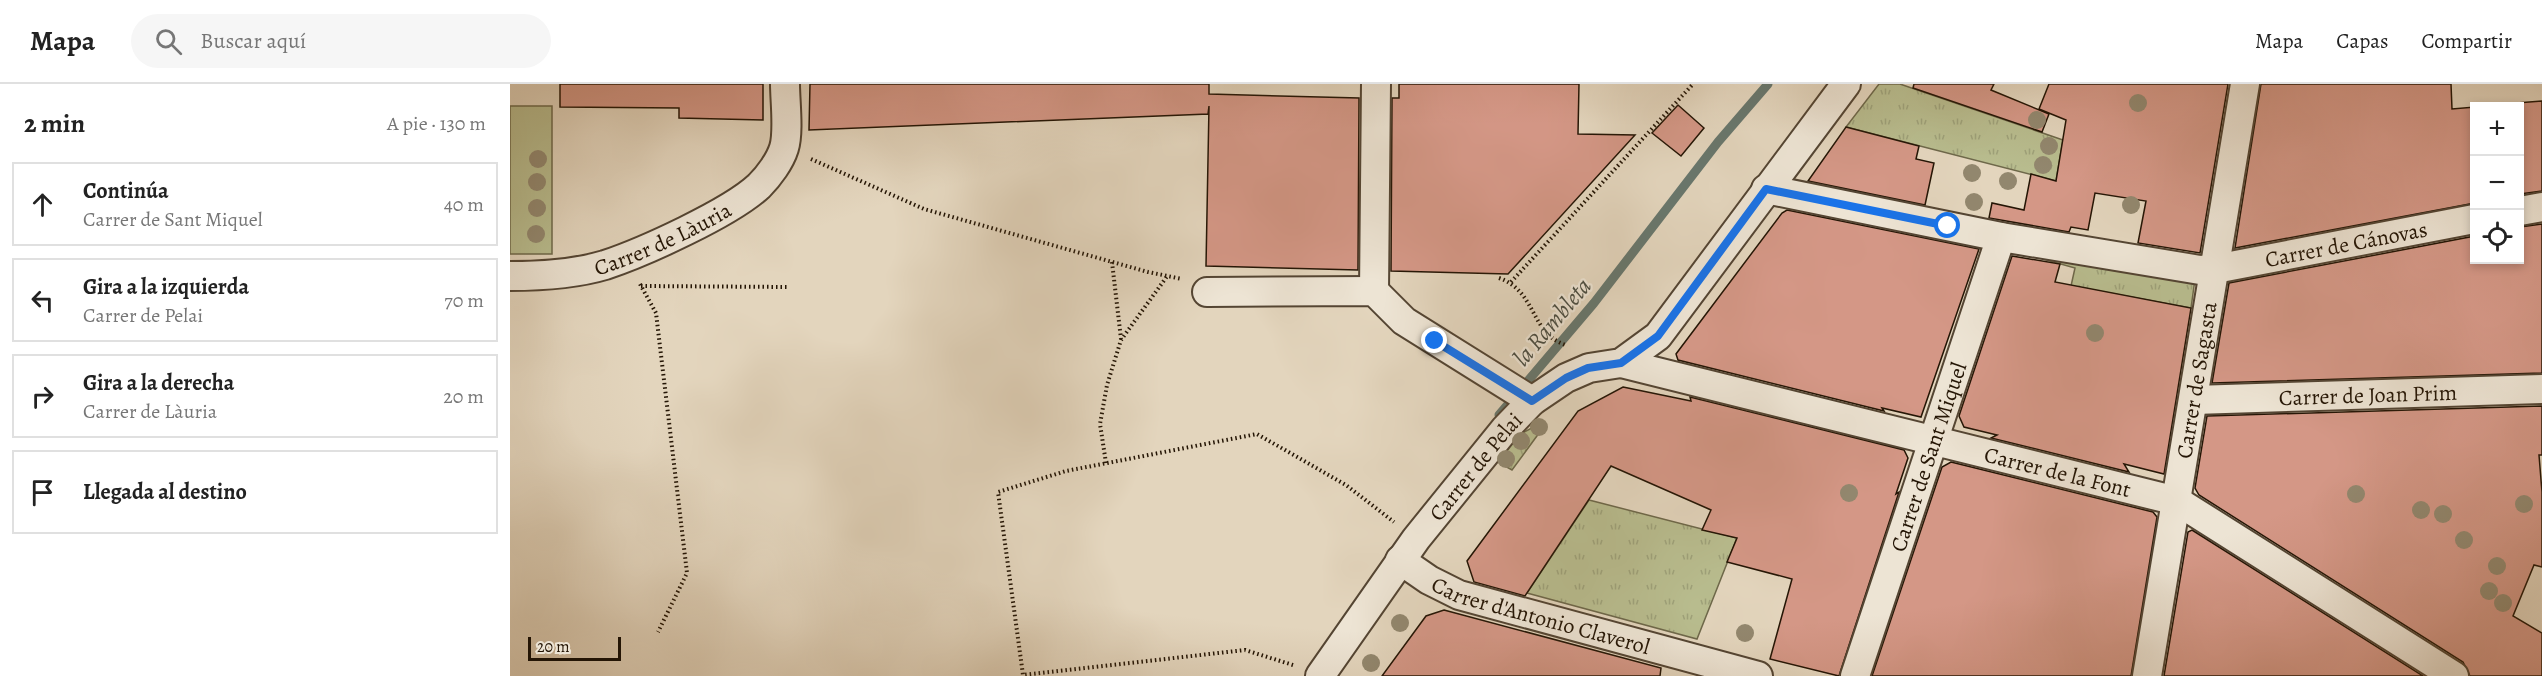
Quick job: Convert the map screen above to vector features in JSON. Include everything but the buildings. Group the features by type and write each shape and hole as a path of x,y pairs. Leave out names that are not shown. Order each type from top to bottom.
{"street":[{"path":"784,147 785,84"},
{"path":"1374,291 1376,84"},
{"name":"Carrer de Pelai","path":"1321,675 1408,549 1496,438 1532,401 1566,378 1588,368 1621,363 1658,336 1846,84"},
{"name":"Carrer de Sagasta","path":"2147,676 2244,84"},
{"name":"Carrer de Làuria","path":"510,276 578,270 604,265 630,255 737,202 759,185 775,165 784,147"},
{"path":"1766,189 2001,237 2200,270 2215,269"},
{"path":"2524,210 2542,207"},
{"name":"Carrer de Cánovas","path":"2215,269 2470,220"},
{"name":"Carrer de Sant Miquel","path":"1855,676 2001,237"},
{"path":"1207,292 1374,291 1404,321 1532,401"},
{"name":"Carrer de la Font","path":"1621,363 2177,501 2454,676"},
{"path":"1489,375 1498,403 1496,438"},
{"name":"Carrer de Joan Prim","path":"2194,400 2542,389"},
{"name":"Carrer d'Antonio Claverol","path":"1408,549 1430,580 1460,595 1758,676"}],"path":[{"path":"1511,282 1693,84"},
{"path":"784,147 924,209 1112,261 1178,276"},
{"path":"630,255 640,286 656,313 687,573 658,632"},
{"path":"1112,261 1121,340"},
{"path":"1106,463 1100,424 1107,385 1121,340 1168,275"},
{"path":"1499,278 1511,282 1523,293 1536,320 1549,335 1568,346"},
{"path":"640,286 788,287"},
{"path":"1321,675 1245,650 1023,675 998,492 1066,471 1257,434 1346,485 1408,549"}],"green space":[{"path":"1879,84 1900,84 2063,140 2056,181 1846,127"},
{"path":"510,106 552,106 552,254 510,254"},
{"path":"2044,255 2195,279 2191,308 2071,286 2075,268 2043,259"},
{"path":"1543,422 1545,425 1512,470 1496,461 1515,437"},
{"path":"1589,500 1737,538 1697,639 1527,593"}],"waterway":[{"name":"la Rambleta","path":"1499,415 1594,303 1718,142 1768,84"}],"route":[{"path":"1435,341 1532,401 1566,378 1588,368 1621,363 1645,348 1658,336 1766,189 1948,226"}]}
